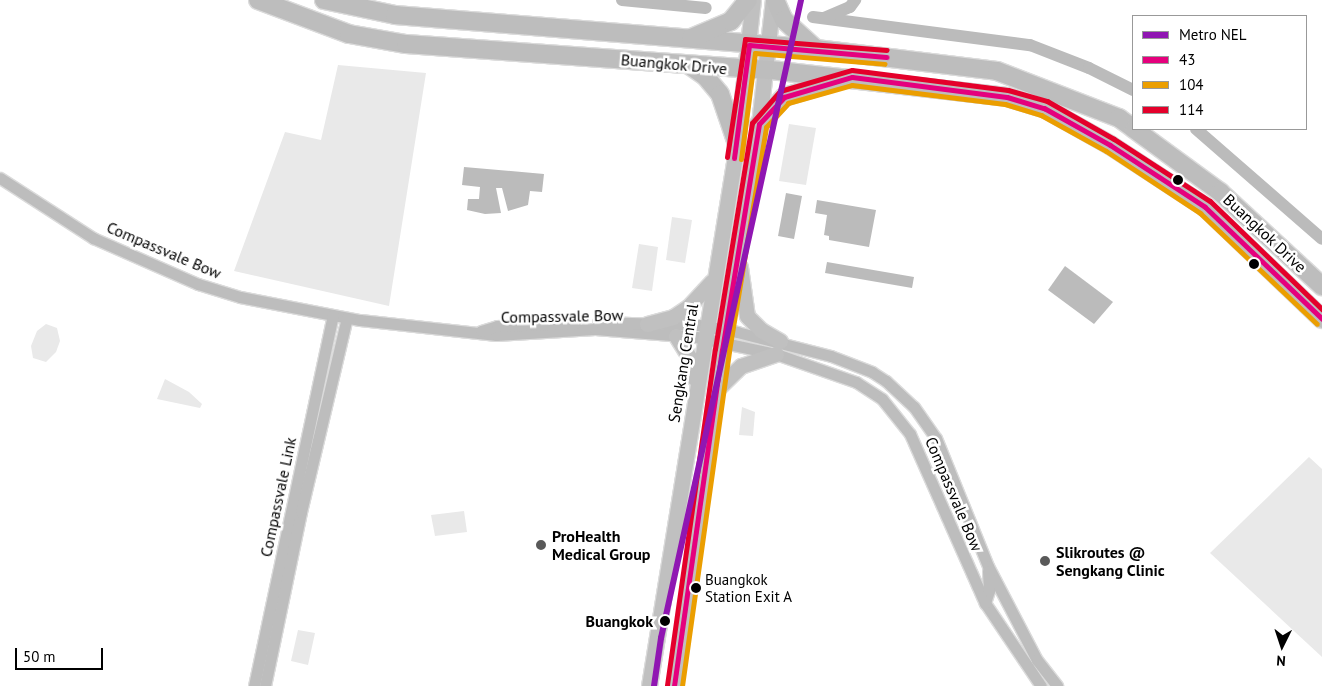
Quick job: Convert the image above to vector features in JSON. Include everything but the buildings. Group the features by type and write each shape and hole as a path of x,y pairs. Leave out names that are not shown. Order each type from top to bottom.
{"main road":[{"name":"Buangkok Drive","path":"258,0 349,34 406,44 852,78 989,94 1044,108 1110,145 1205,208 1322,319"},
{"name":"Buangkok Drive","path":"324,0 395,15 816,49 997,71 1119,118 1132,127"},
{"path":"686,40 731,21 748,0"},
{"path":"774,0 784,20 816,49"},
{"path":"688,65 704,76 720,94 737,144"},
{"path":"759,124 784,97 814,86 852,78"},
{"name":"Buangkok Drive","path":"1137,130 1220,192 1322,286"}],"street":[{"name":"Sengkang Central","path":"649,686 737,144 753,0"},
{"path":"674,686 738,243 759,124 774,0"},
{"name":"Compassvale Bow","path":"0,178 69,224 132,257 240,297 347,318 496,334 595,329 676,336 705,332"},
{"path":"716,390 741,366 778,348 747,316 738,243"},
{"path":"647,324 673,317 688,307 715,277"},
{"name":"Compassvale Link","path":"254,686 333,315"},
{"name":"Compassvale Link","path":"266,686 301,512 347,318"},
{"name":"Compassvale Bow","path":"481,331 514,325 647,324 724,336 872,372 914,407 936,438 988,566 1037,660 1058,686"},
{"path":"676,336 691,360 696,389"},
{"name":"Compassvale Bow","path":"778,348 856,382 882,400 897,417 919,449 985,603 1041,686"},
{"name":"Compassvale Bow","path":"985,603 990,591 988,566"},
{"path":"1007,638 1002,619 1011,609"}],"shaded area":[{"path":"338,65 426,73 389,306 234,271 285,132 321,140"},
{"path":"789,124 816,128 806,185 779,181"},
{"path":"464,167 544,174 542,192 530,191 528,205 508,211 502,188 496,188 501,213 485,214 467,210 468,199 479,199 480,187 462,185"},
{"path":"786,193 802,196 794,239 778,236"},
{"path":"817,200 876,210 869,247 829,240 829,236 824,235 827,215 815,213"},
{"path":"672,217 692,220 685,263 666,260"},
{"path":"639,244 658,247 652,291 632,288"},
{"path":"827,262 914,277 912,288 825,273"},
{"path":"1065,266 1113,302 1094,324 1048,290"},
{"path":"46,324 57,328 60,341 56,352 46,362 33,358 31,346 37,331"},
{"path":"165,379 189,392 202,404 200,408 157,399"},
{"path":"742,407 755,412 753,436 739,435"},
{"path":"1309,457 1322,469 1322,657 1210,553"},
{"path":"464,511 467,532 435,536 431,515"},
{"path":"298,630 315,633 308,665 291,661"}],"waterway":[{"path":"622,0 706,8"},
{"path":"824,18 850,7 855,0"},
{"path":"813,17 1030,45 1089,68 1132,90"},
{"path":"1197,130 1322,239"}],"metro line":[{"name":"NEL","path":"654,686 661,638 801,0"}],"transit line":[{"name":"114","path":"727,157 745,39 887,50"},
{"name":"43","path":"734,158 749,45 886,57"},
{"name":"104","path":"741,159 755,53 885,64"},
{"name":"114","path":"667,685 715,349 752,123 780,91 852,70 1008,90 1047,101 1114,139 1210,201 1322,309"},
{"name":"43","path":"674,686 722,350 759,124 784,97 852,77 1007,97 1044,108 1110,145 1205,207 1322,319"},
{"name":"104","path":"682,686 729,351 766,127 788,103 852,85 1005,104 1041,115 1106,151 1200,213 1317,324"}],"place":[{"name":"ProHealth Medical Group","path":"541,545"},
{"name":"Slikroutes @ Sengkang Clinic","path":"1045,561"},
{"name":"Buangkok Station Exit A","path":"696,588"},
{"name":"Buangkok","path":"665,621"}]}
